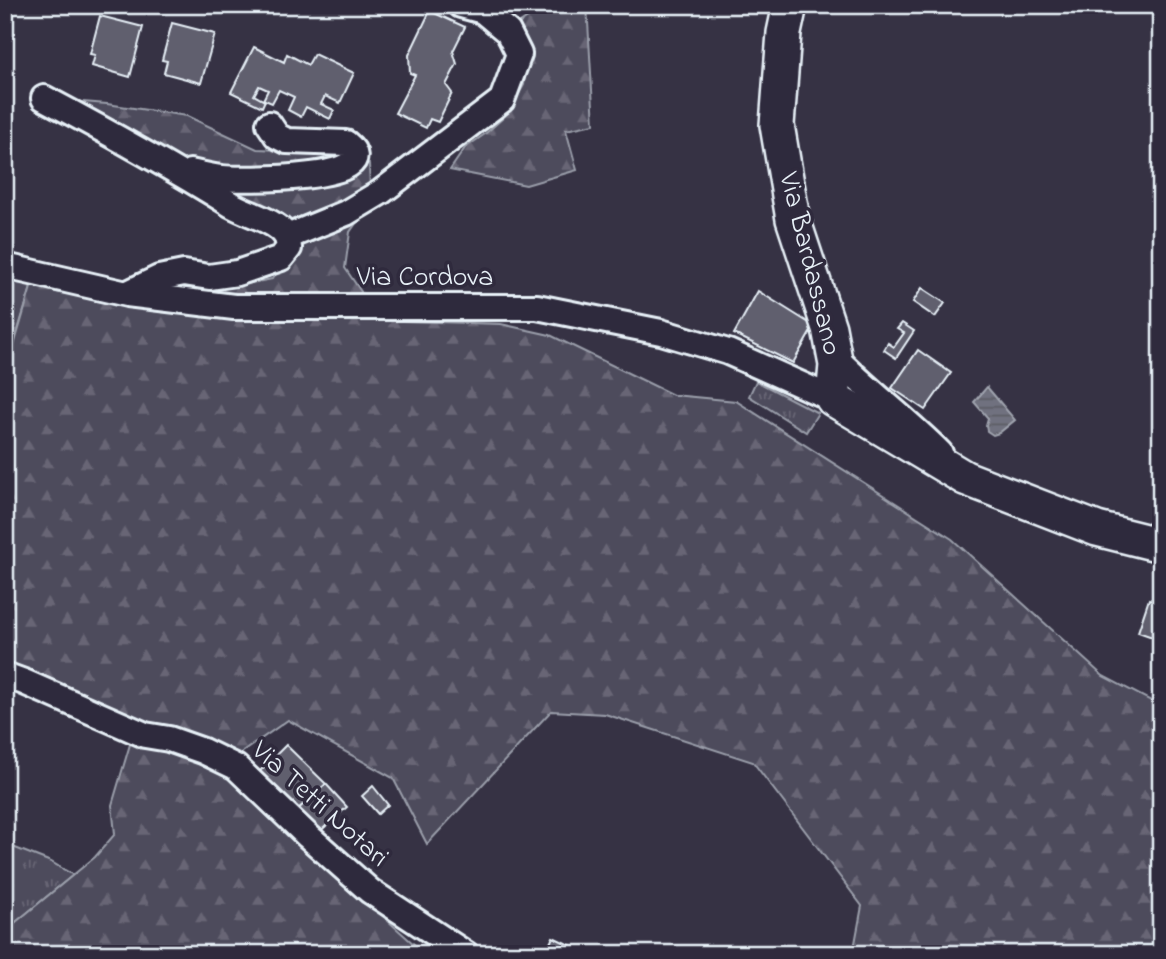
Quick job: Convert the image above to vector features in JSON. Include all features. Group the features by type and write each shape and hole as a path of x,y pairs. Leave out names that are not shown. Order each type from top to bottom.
{"street":[{"path":"287,237 346,214 381,192 502,100 519,54 508,32 483,11 461,5"},
{"name":"Via Bardassano","path":"790,5 784,33 778,125 793,219 829,328 836,365 833,399"},
{"path":"44,97 238,208 270,222 287,237 289,248 281,258 237,273 209,277 184,273 159,278 127,294"},
{"path":"175,170 223,178 278,178 332,172 353,160 354,154 346,143 287,141 277,136 269,124"},
{"name":"Via Cordova","path":"5,267 127,294 234,307 537,307 662,332 728,352 833,399"},
{"path":"834,356 856,379 911,424 965,478"},
{"path":"833,399 965,478 1097,529 1161,545"},
{"name":"Via Tetti Notari","path":"5,675 145,735 169,739 204,751 236,767 370,891 466,954"}],"green space":[{"path":"548,5 587,5 594,124 566,130 577,170 526,185 450,170 465,148 485,134 511,108 524,85 527,61 517,25"},
{"path":"71,101 187,116 257,149 307,151 369,164 370,190 362,215 350,232 345,268 364,296 235,302 165,293 172,283 226,288 272,279 293,251"},
{"path":"5,276 32,284 5,368"},
{"path":"32,284 56,292 237,316 501,324 550,335 673,395 736,401 952,539 1103,676 1161,706 1161,954 853,954 862,906 753,762 605,714 551,711 427,844 393,778 288,720 231,760 5,670 5,368 8,366"},
{"path":"756,381 818,413 806,432 749,396"},
{"path":"133,734 218,769 320,855 338,876 425,954 5,954 5,931 95,857 115,834 112,805"},
{"path":"5,844 51,862 73,875 5,931"}],"water":[{"path":"987,387 1015,420 993,435 987,431 988,418 974,402"}],"building":[{"path":"430,11 465,27 453,51 457,64 446,85 452,93 438,122 430,119 426,128 395,113 415,75 410,73 409,55"},
{"path":"100,16 143,27 130,77 92,66 95,55 90,54"},
{"path":"172,23 215,34 201,83 164,73 167,61 162,60"},
{"path":"254,47 284,62 287,54 308,65 314,54 354,73 340,103 325,96 321,104 334,110 330,119 306,107 301,117 288,110 294,97 279,90 272,103 265,100 262,107 231,92","holes":["259,86 268,90 263,100 254,95"]},
{"path":"922,288 945,303 935,317 913,302"},
{"path":"758,291 814,326 793,363 734,334"},
{"path":"902,323 914,331 896,358 884,350 888,343 894,347 904,333 897,329"},
{"path":"918,350 951,373 925,410 892,388"},
{"path":"1149,599 1161,603 1161,640 1138,632"},
{"path":"286,745 326,784 294,813 257,774"},
{"path":"326,784 347,807 316,835 294,813"},
{"path":"373,786 388,805 378,814 362,796"},
{"path":"553,937 572,946 568,954 545,954"}]}
